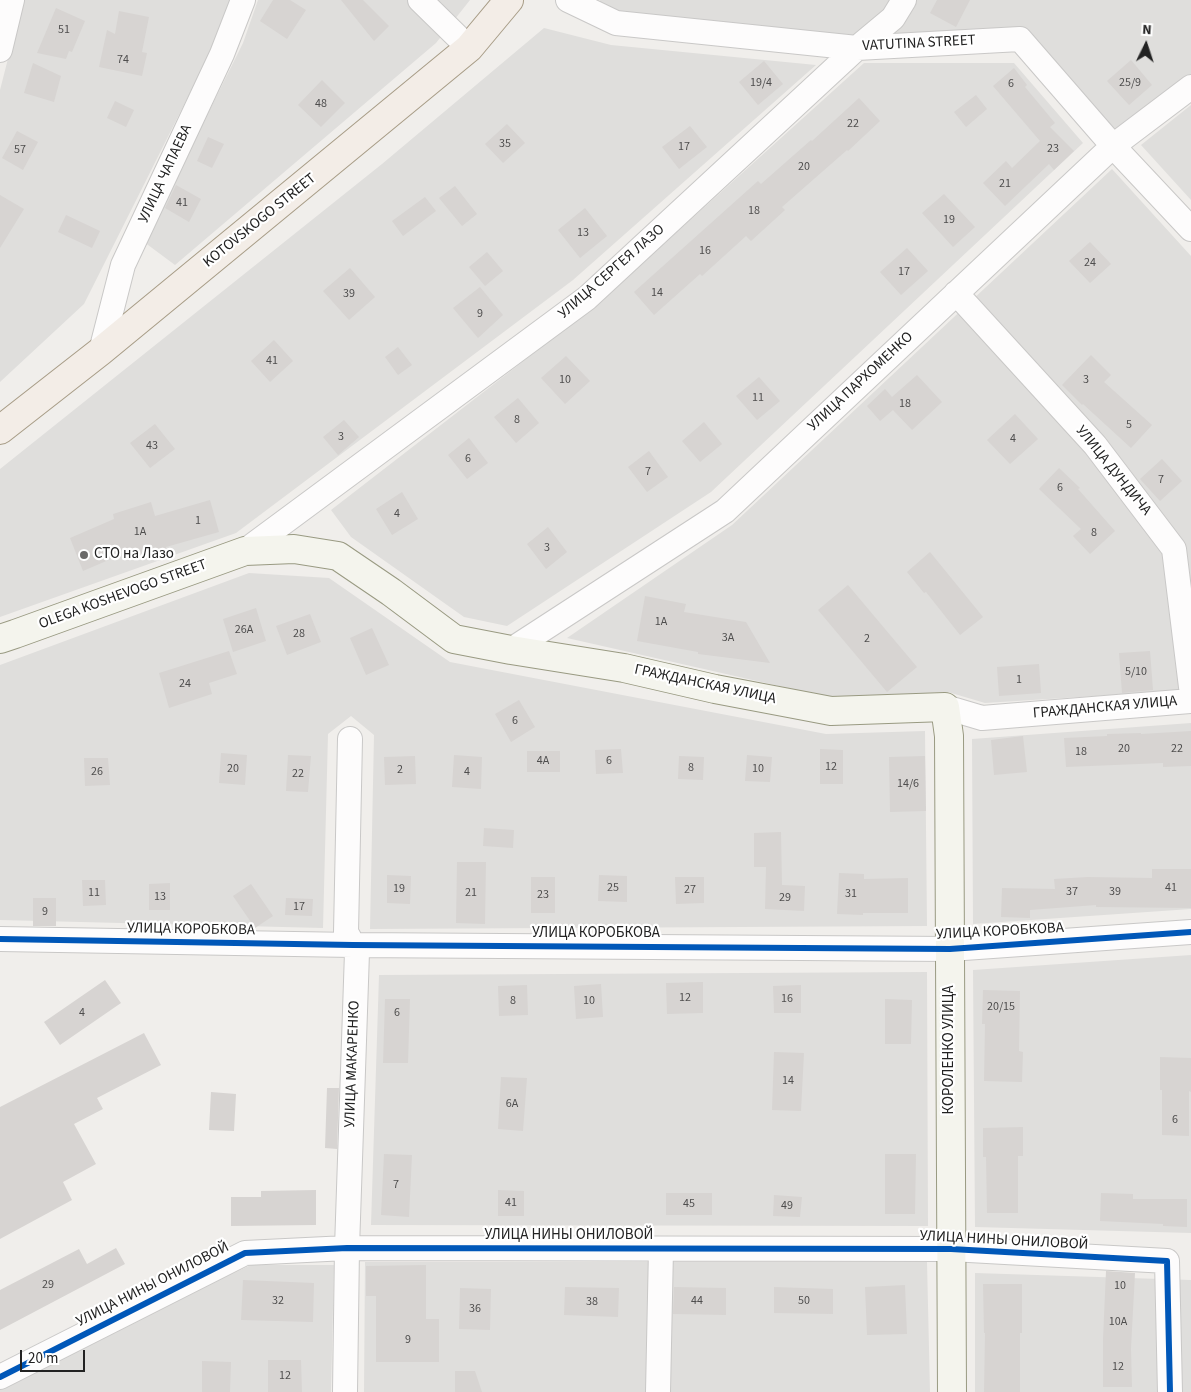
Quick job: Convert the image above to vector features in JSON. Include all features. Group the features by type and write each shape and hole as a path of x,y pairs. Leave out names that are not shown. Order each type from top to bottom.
{"main road":[{"name":"KOTOVSKOGO STREET","path":"0,430 101,352 469,48 509,0"}],"street":[{"path":"0,50 12,0"},
{"name":"УЛИЦА ЧАПАЕВА","path":"101,352 123,265 222,54 243,0"},
{"path":"420,0 469,48"},
{"name":"VATUTINA STREET","path":"568,0 598,6 616,22 857,48 1020,39 1113,146 1191,229"},
{"name":"УЛИЦА СЕРГЕЯ ЛАЗО","path":"245,551 587,298 857,48 892,18 904,0"},
{"name":"УЛИЦА ПАРХОМЕНКО","path":"511,650 725,510 1113,146 1191,87"},
{"name":"УЛИЦА ДУНДИЧА","path":"956,293 1095,445 1174,549 1191,687"},
{"name":"ГРАЖДАНСКАЯ УЛИЦА","path":"245,551 294,549 338,556 391,592 454,639 624,668 715,689 831,711 945,708 982,718 1191,701"},
{"name":"OLEGA KOSHEVOGO STREET","path":"0,639 245,551"},
{"name":"КОРОЛЕНКО УЛИЦА","path":"945,708 949,736 952,1392"},
{"name":"УЛИЦА МАКАРЕНКО","path":"345,1392 347,1248 356,952 346,932 350,739"},
{"name":"УЛИЦА КОРОБКОВА","path":"0,939 353,945 950,949 1191,932"},
{"name":"УЛИЦА НИНЫ ОНИЛОВОЙ","path":"0,1377 245,1252 347,1248 951,1249 1167,1261 1170,1392"},
{"path":"658,1392 661,1249"}],"shaded area":[{"path":"23,0 232,0 222,29 84,304 0,382 0,90"},
{"path":"258,0 470,0 436,43 175,265 144,242 243,43"},
{"path":"600,0 1191,0 1191,88 1113,146 1019,39 857,48 595,13"},
{"path":"544,28 611,45 816,65 573,280 236,533 0,617 0,469 382,164"},
{"path":"864,63 1014,63 1083,143 711,492 507,626 464,617 351,537 331,510 596,305"},
{"path":"1191,105 1191,200 1141,145"},
{"path":"1112,169 1191,256 1191,690 985,703 948,692 832,698 567,638 732,525"},
{"path":"249,573 329,578 450,662 826,734 925,731 927,926 370,929 374,735 351,716 328,734 323,928 0,920 0,665"},
{"path":"1191,723 1191,909 973,924 972,739"},
{"path":"1191,955 1191,1233 975,1227 973,970"},
{"path":"927,972 928,1226 371,1225 379,975"},
{"path":"365,1262 927,1262 930,1392 364,1392"},
{"path":"251,1265 334,1265 331,1392 0,1392 0,1379"},
{"path":"975,1273 1191,1280 1191,1392 975,1392"}],"building":[{"path":"273,0 290,0 306,10 287,39 260,21"},
{"path":"341,0 363,0 389,26 374,41"},
{"path":"937,0 970,0 956,27 930,13"},
{"path":"56,8 85,21 72,52 69,51 66,59 37,53"},
{"path":"119,11 149,17 142,52 147,53 142,76 99,67 107,30 115,34"},
{"path":"1131,60 1152,85 1129,105 1107,81"},
{"path":"764,61 783,84 758,105 739,82"},
{"path":"33,63 61,76 54,102 24,93"},
{"path":"1014,68 1027,85 1025,87 1055,123 1050,127 1074,151 1054,170 1049,164 1005,206 983,183 1006,161 1012,168 1040,141 993,86"},
{"path":"322,80 345,103 321,127 298,105"},
{"path":"976,95 987,109 966,127 954,112"},
{"path":"859,98 880,121 782,207 785,210 751,241 746,236 702,276 700,274 654,315 634,292 758,181 761,184"},
{"path":"115,101 134,110 126,127 107,118"},
{"path":"507,124 525,143 503,163 485,144"},
{"path":"690,126 707,147 679,169 662,147"},
{"path":"17,131 38,142 23,170 2,158"},
{"path":"208,137 224,144 212,168 197,161"},
{"path":"176,185 201,199 189,222 165,208"},
{"path":"455,186 477,214 462,226 439,198"},
{"path":"944,194 975,227 953,247 922,213"},
{"path":"0,195 24,209 0,248"},
{"path":"425,197 436,211 403,236 392,221"},
{"path":"585,208 607,236 580,258 558,230"},
{"path":"66,215 100,231 92,248 58,232"},
{"path":"1090,242 1111,264 1090,283 1069,261"},
{"path":"907,248 928,271 901,295 880,272"},
{"path":"487,252 503,271 485,286 469,267"},
{"path":"350,268 375,297 349,320 323,291"},
{"path":"480,287 503,315 478,338 453,308"},
{"path":"274,340 293,361 270,382 251,361"},
{"path":"398,347 412,365 398,375 385,357"},
{"path":"1091,355 1111,375 1104,382 1152,425 1131,448 1062,385"},
{"path":"566,356 590,381 565,404 541,378"},
{"path":"917,375 942,402 912,430 893,410 880,421 867,406 885,389 892,397"},
{"path":"759,377 780,401 757,420 736,396"},
{"path":"518,398 539,423 516,443 494,417"},
{"path":"1015,414 1038,439 1010,464 987,440"},
{"path":"344,420 359,437 338,455 323,437"},
{"path":"704,422 722,444 700,462 682,441"},
{"path":"155,424 175,449 150,468 130,443"},
{"path":"469,438 488,463 467,479 448,455"},
{"path":"649,451 668,477 647,492 628,467"},
{"path":"1162,459 1182,481 1160,501 1140,479"},
{"path":"1059,468 1080,488 1078,489 1115,531 1090,554 1073,536 1081,529 1039,489"},
{"path":"402,492 418,519 392,535 376,509"},
{"path":"210,500 219,532 166,547 166,549 128,561 125,553 83,571 70,538 114,519 113,514 151,502 155,516"},
{"path":"548,527 567,552 546,569 527,544"},
{"path":"930,552 983,617 960,635 926,592 924,593 907,572"},
{"path":"848,585 917,667 887,692 818,610"},
{"path":"645,596 686,604 684,612 746,622 770,663 698,654 698,652 637,641"},
{"path":"256,608 266,641 233,652 223,619"},
{"path":"310,614 321,642 287,655 276,626"},
{"path":"372,628 389,665 366,675 350,638"},
{"path":"229,651 237,674 209,683 212,694 169,708 159,673"},
{"path":"1150,651 1153,690 1122,693 1119,653"},
{"path":"1039,664 1041,693 999,696 997,667"},
{"path":"519,700 535,727 511,742 495,714"},
{"path":"1191,731 1191,766 1163,767 1163,763 1066,767 1064,738 1107,736 1107,734"},
{"path":"1023,736 1027,772 994,775 991,740"},
{"path":"621,749 623,773 596,774 595,750"},
{"path":"820,749 843,750 843,784 820,784"},
{"path":"527,751 560,751 560,772 527,772"},
{"path":"221,753 247,755 245,785 219,783"},
{"path":"288,755 311,756 308,792 286,791"},
{"path":"454,755 482,757 481,789 452,787"},
{"path":"747,755 772,757 770,782 745,781"},
{"path":"415,756 416,784 385,785 384,757"},
{"path":"679,756 704,757 703,780 678,779"},
{"path":"925,756 926,811 890,812 889,757"},
{"path":"84,758 108,758 110,785 85,786"},
{"path":"484,828 514,830 513,848 483,846"},
{"path":"781,832 782,885 805,886 804,911 765,909 766,867 754,867 754,833"},
{"path":"457,862 486,862 485,924 456,923"},
{"path":"1152,869 1191,869 1191,908 1096,907 1096,905 1030,910 1030,918 1001,917 1002,888 1055,889 1054,879 1088,877 1152,878"},
{"path":"839,873 864,874 864,879 908,878 908,913 837,914"},
{"path":"387,875 411,876 410,904 387,903"},
{"path":"599,875 627,876 627,902 598,901"},
{"path":"531,877 555,877 555,913 531,913"},
{"path":"675,877 704,877 704,903 676,904"},
{"path":"82,880 105,880 106,905 83,906"},
{"path":"170,883 170,910 149,910 149,884"},
{"path":"251,884 273,916 255,928 233,896"},
{"path":"33,898 56,898 56,926 33,926"},
{"path":"286,898 313,899 312,916 285,915"},
{"path":"105,980 121,1003 60,1045 44,1022"},
{"path":"703,982 703,1013 667,1014 666,983"},
{"path":"601,984 603,1017 576,1019 574,986"},
{"path":"527,985 528,1015 499,1016 498,986"},
{"path":"801,985 801,1013 774,1013 773,986"},
{"path":"983,990 1020,991 1019,1051 1023,1052 1022,1082 984,1081 985,1024 982,1024"},
{"path":"385,999 410,999 408,1063 383,1063"},
{"path":"885,999 912,1000 911,1044 885,1044"},
{"path":"144,1033 161,1065 97,1098 103,1109 74,1124 96,1164 63,1182 72,1200 0,1239 0,1107"},
{"path":"774,1052 804,1053 801,1111 772,1110"},
{"path":"1160,1057 1191,1058 1189,1136 1162,1135"},
{"path":"501,1077 527,1078 523,1131 498,1129"},
{"path":"327,1088 339,1088 337,1149 325,1148"},
{"path":"211,1092 236,1094 234,1131 209,1130"},
{"path":"1023,1127 1023,1156 1018,1156 1018,1213 987,1213 986,1157 983,1157 983,1128"},
{"path":"384,1154 412,1155 409,1217 381,1215"},
{"path":"885,1154 916,1154 915,1214 885,1214"},
{"path":"316,1190 316,1225 231,1226 231,1197 261,1197 261,1191"},
{"path":"498,1190 524,1191 524,1216 498,1216"},
{"path":"666,1193 712,1193 712,1215 666,1215"},
{"path":"1101,1193 1133,1194 1133,1199 1187,1199 1187,1227 1100,1221"},
{"path":"774,1195 802,1197 800,1217 773,1216"},
{"path":"116,1248 125,1264 0,1330 0,1290 79,1249 87,1264"},
{"path":"426,1265 426,1319 439,1319 439,1362 376,1362 376,1296 366,1296 366,1266"},
{"path":"1106,1271 1135,1273 1131,1348 1132,1387 1103,1387"},
{"path":"243,1280 314,1283 313,1322 241,1320"},
{"path":"983,1284 1022,1284 1020,1392 984,1392 985,1333"},
{"path":"905,1285 907,1334 867,1335 865,1287"},
{"path":"565,1287 619,1288 618,1317 564,1315"},
{"path":"674,1287 726,1288 726,1315 673,1314"},
{"path":"774,1287 833,1289 833,1314 774,1313"},
{"path":"460,1288 491,1289 490,1330 459,1329"},
{"path":"268,1360 301,1360 302,1392 268,1392"},
{"path":"202,1361 231,1362 230,1392 202,1392"},
{"path":"455,1371 475,1371 482,1392 455,1392"}],"cycle path":[{"path":"0,939 353,945 950,949 1191,932"},
{"path":"0,1377 245,1253 347,1248 951,1249 1167,1261 1170,1392"}],"place":[{"name":"СТО на Лазо","path":"84,555"}]}
